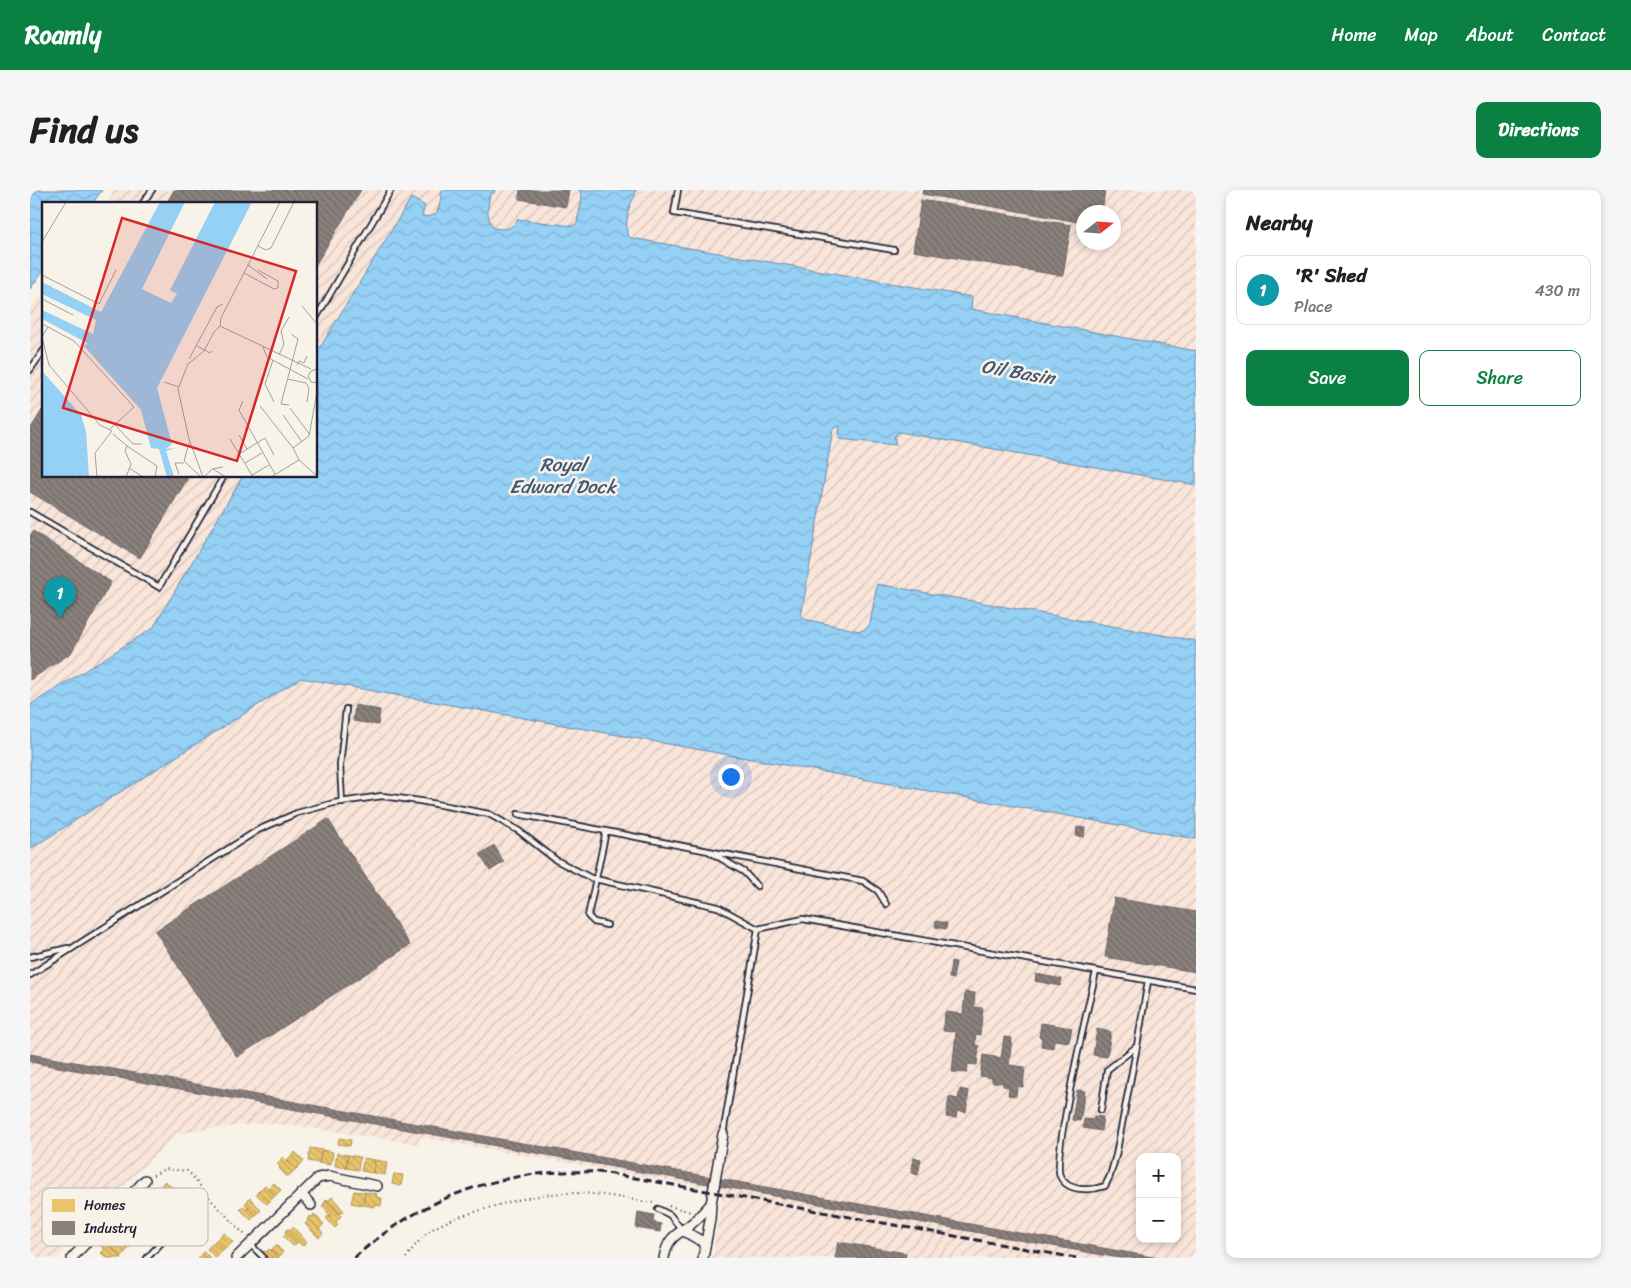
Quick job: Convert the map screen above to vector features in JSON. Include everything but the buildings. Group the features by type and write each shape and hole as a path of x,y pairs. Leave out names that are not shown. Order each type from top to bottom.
{"street":[{"path":"703,1258 723,1134"},
{"path":"236,1258 318,1178 328,1176 377,1186"},
{"path":"138,1188 145,1180"},
{"path":"301,1194 311,1205"},
{"path":"664,1258 670,1240 697,1219 711,1204"},
{"path":"682,1230 705,1244"},
{"path":"75,1257 85,1246"}],"lane":[{"path":"143,202 152,190"},
{"path":"318,315 391,190"},
{"path":"678,190 674,213 894,250"},
{"path":"30,370 42,353"},
{"path":"30,512 159,587 223,478"},
{"path":"342,802 340,765 346,709"},
{"path":"30,975 258,830 296,813 342,802 382,796 489,814 519,831 556,860 597,880 718,906 758,929 803,919 1196,989"},
{"path":"518,814 863,881 878,891 886,904"},
{"path":"606,831 588,916 594,922 606,925"},
{"path":"707,850 744,872 757,886"},
{"path":"723,1134 758,929"},
{"path":"30,957 72,947"},
{"path":"1096,972 1065,1119 1058,1167 1060,1176 1066,1184 1072,1187 1097,1189 1105,1186 1110,1176 1116,1155 1148,981"},
{"path":"1101,1110 1107,1070 1137,1046"},
{"path":"658,1206 670,1215 682,1230"},
{"path":"250,1244 263,1257"},
{"path":"148,1258 159,1246"}],"path":[{"path":"145,1180 165,1169 188,1171 202,1188"},
{"path":"406,1258 419,1241 431,1230 472,1213 510,1201 553,1194 580,1194 606,1196 658,1206"},
{"path":"208,1196 250,1244"},
{"path":"667,1205 689,1210 697,1219"}],"shaded area":[{"path":"115,190 1196,190 1196,1258 712,1258 723,1190 420,1137 419,1144 291,1125 264,1123 176,1134 121,1188 42,1188 42,1246 69,1246 58,1258 30,1258 30,309 42,294 42,478 318,478 318,202 108,202"}],"water":[{"path":"30,190 102,190 93,202 42,202 42,273 30,289"},
{"name":"Royal Edward Dock","path":"442,190 495,190 494,193 490,194 488,208 489,220 494,228 511,227 518,219 572,226 577,223 582,198 580,190 636,190 627,217 627,234 631,238 972,297 971,309 1196,351 1196,485 899,432 894,437 896,445 839,439 840,426 833,429 801,617 860,631 866,629 870,624 877,584 1196,641 1196,839 301,678 30,849 30,705 153,628 242,478 318,478 318,351 411,198 425,206 422,216 433,216 438,210"}],"railway":[{"path":"354,1258 380,1236 436,1202 466,1190 497,1181 529,1175 562,1172 597,1172 635,1178 1076,1258"}],"place":[{"name":"'R' Shed","path":"60,618"}],"water label":[{"name":"Oil Basin","path":"1018,372"}]}
